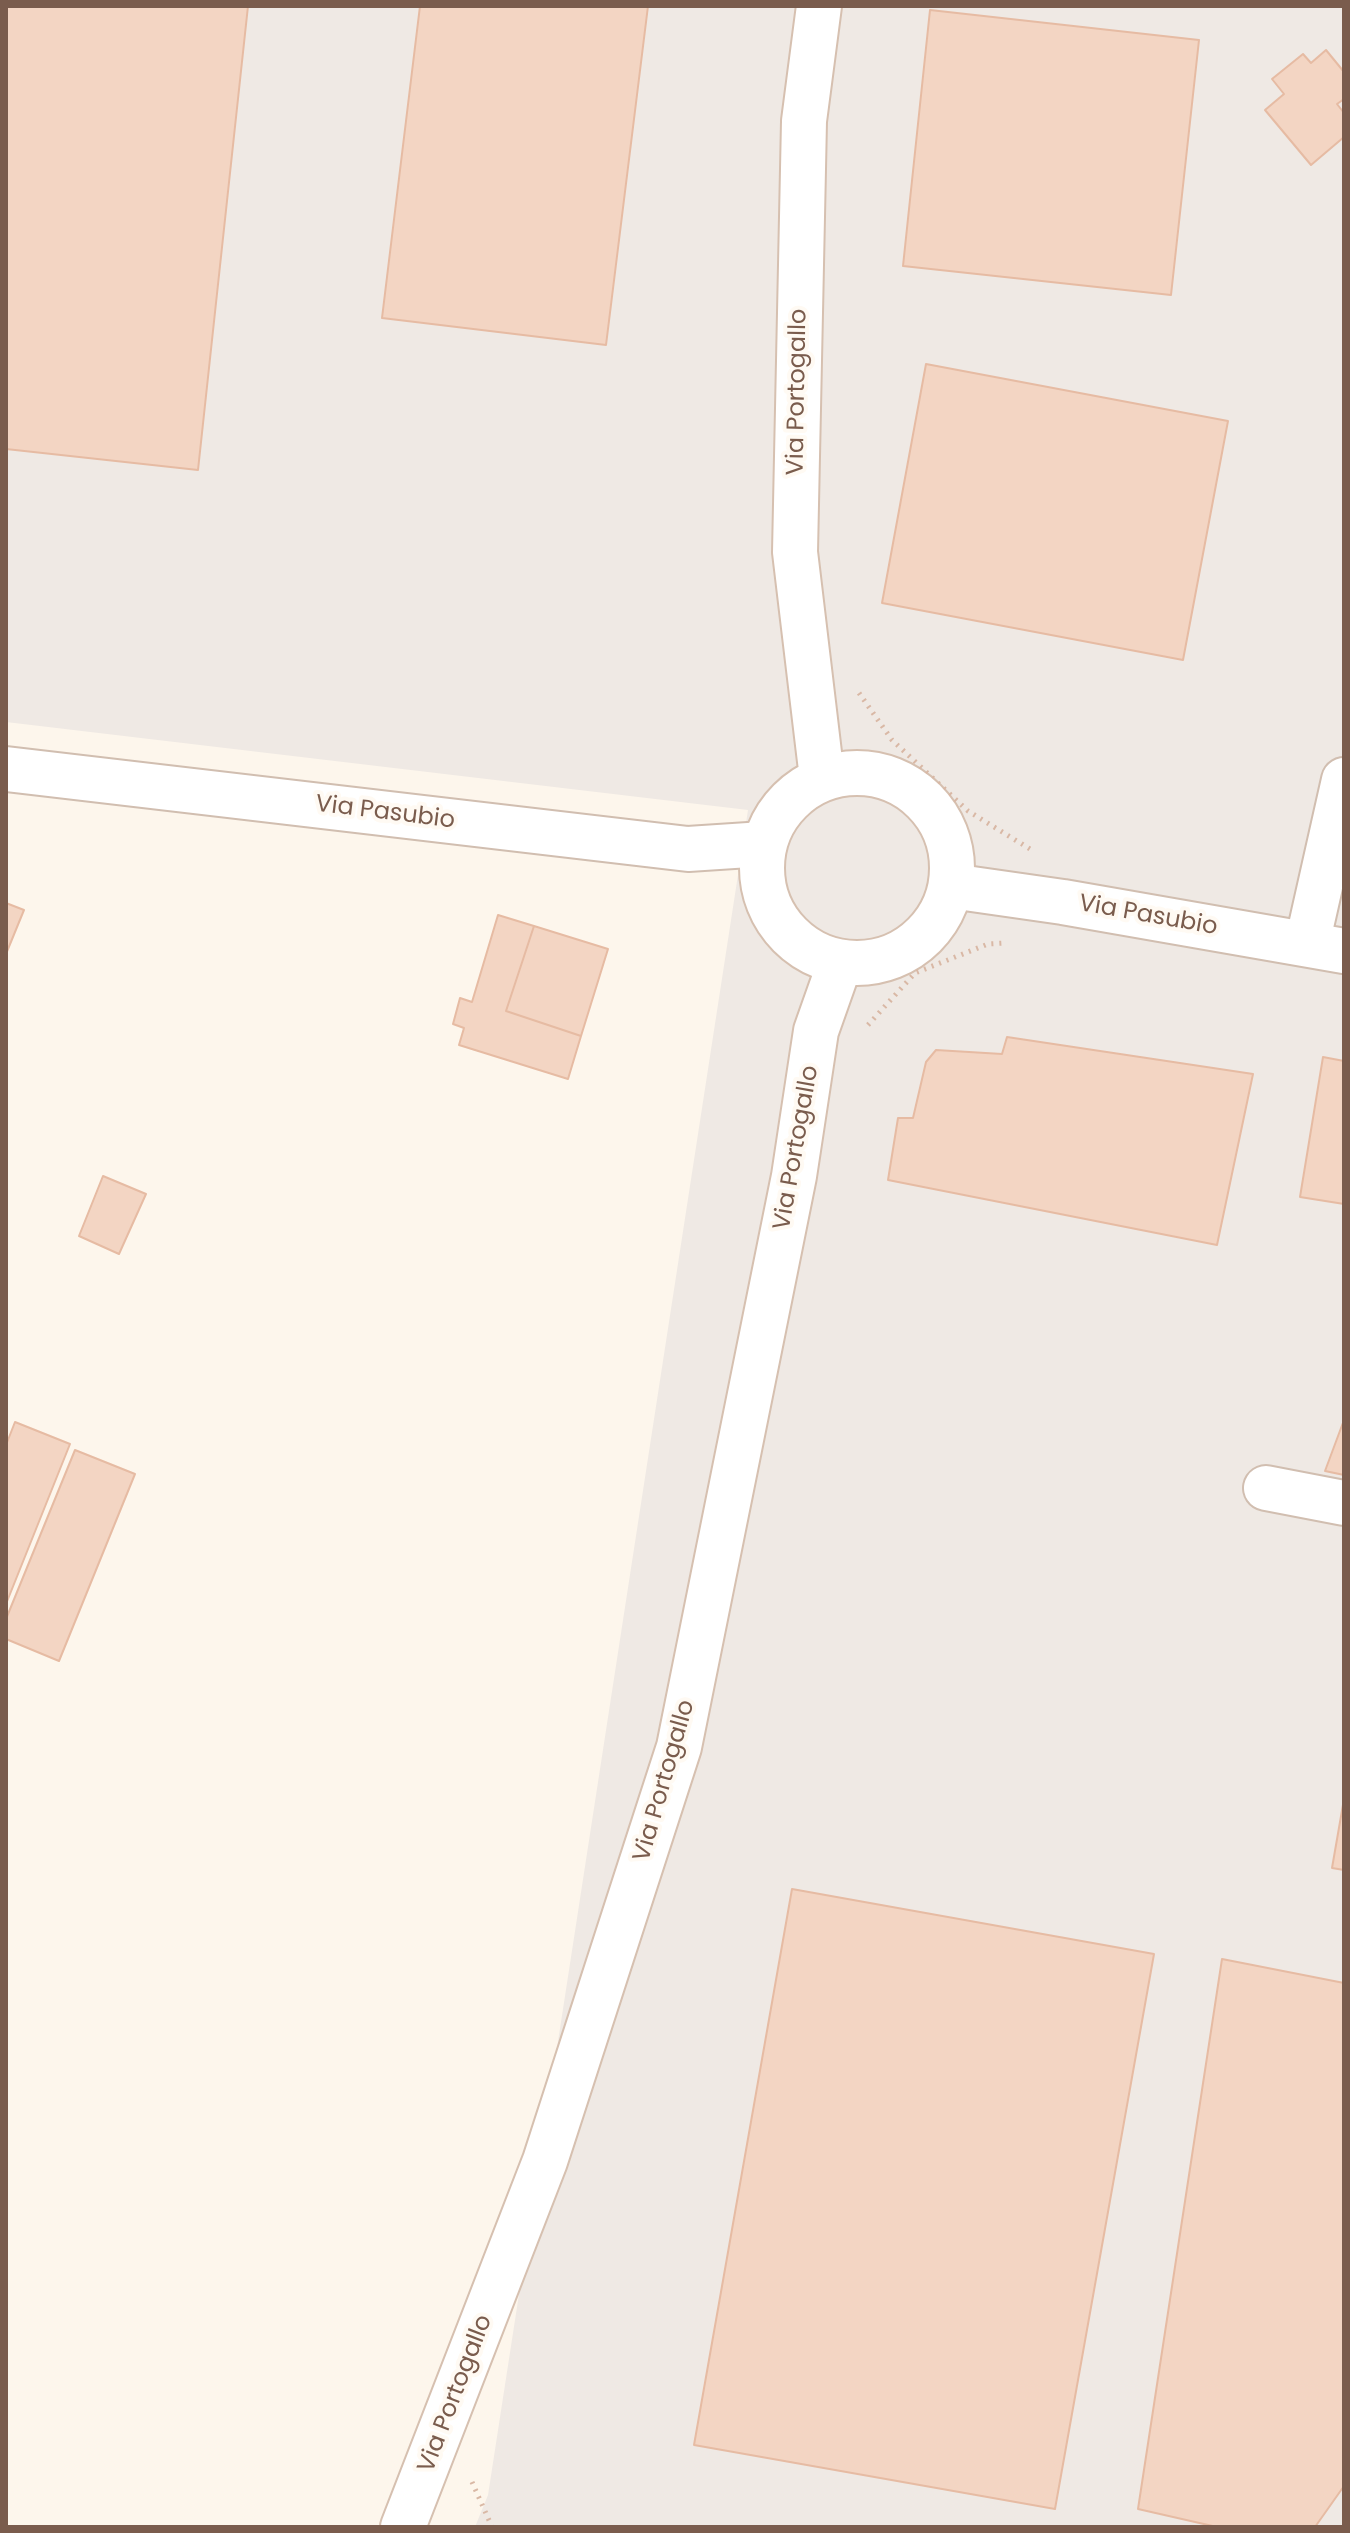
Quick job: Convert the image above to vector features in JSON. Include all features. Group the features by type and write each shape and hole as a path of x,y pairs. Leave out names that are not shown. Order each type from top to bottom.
{"main road":[{"name":"Via Portogallo","path":"819,6 804,121 795,552 822,778"},
{"name":"Via Pasubio","path":"6,769 688,849 764,844"},
{"path":"850,772 879,774 906,785 928,804 944,828 952,856 951,886 941,914 923,937 899,954 870,963 840,963 811,952 786,933 769,906 761,875 764,844 776,816 796,794 822,778 850,772"},
{"path":"1326,947 1344,780"},
{"name":"Via Pasubio","path":"951,886 1326,947"},
{"name":"Via Portogallo","path":"414,2522 545,2161 679,1747 794,1176 816,1031 840,963"},
{"path":"1266,1488 1344,1503"}],"shaded area":[{"path":"6,6 1344,6 1344,2527 475,2527 488,2495 748,810 6,722"}],"building":[{"path":"6,6 248,6 198,470 6,449"},
{"path":"420,6 648,6 606,345 382,318"},
{"path":"930,10 1199,40 1171,295 903,266"},
{"path":"1326,50 1344,72 1344,99 1337,104 1344,113 1344,137 1311,165 1265,110 1284,94 1272,79 1303,54 1311,63"},
{"path":"926,364 1228,421 1183,660 882,603"},
{"path":"6,903 24,910 6,954"},
{"path":"498,915 534,926 506,1011 581,1036 568,1079 459,1045 464,1028 453,1024 460,998 472,1002"},
{"path":"534,926 608,949 581,1036 506,1011"},
{"path":"1007,1037 1253,1074 1217,1245 888,1180 898,1118 913,1118 926,1062 936,1050 1002,1054"},
{"path":"1323,1057 1344,1061 1344,1204 1300,1197"},
{"path":"103,1176 146,1194 119,1254 79,1236"},
{"path":"1344,1420 1344,1475 1325,1471"},
{"path":"15,1422 70,1444 6,1604 6,1445"},
{"path":"75,1450 135,1474 59,1661 6,1639 6,1619"},
{"path":"1344,1799 1344,1870 1332,1868"},
{"path":"792,1889 1154,1954 1055,2509 694,2445"},
{"path":"1222,1959 1344,1983 1344,2486 1315,2527 1217,2527 1138,2509"}]}
